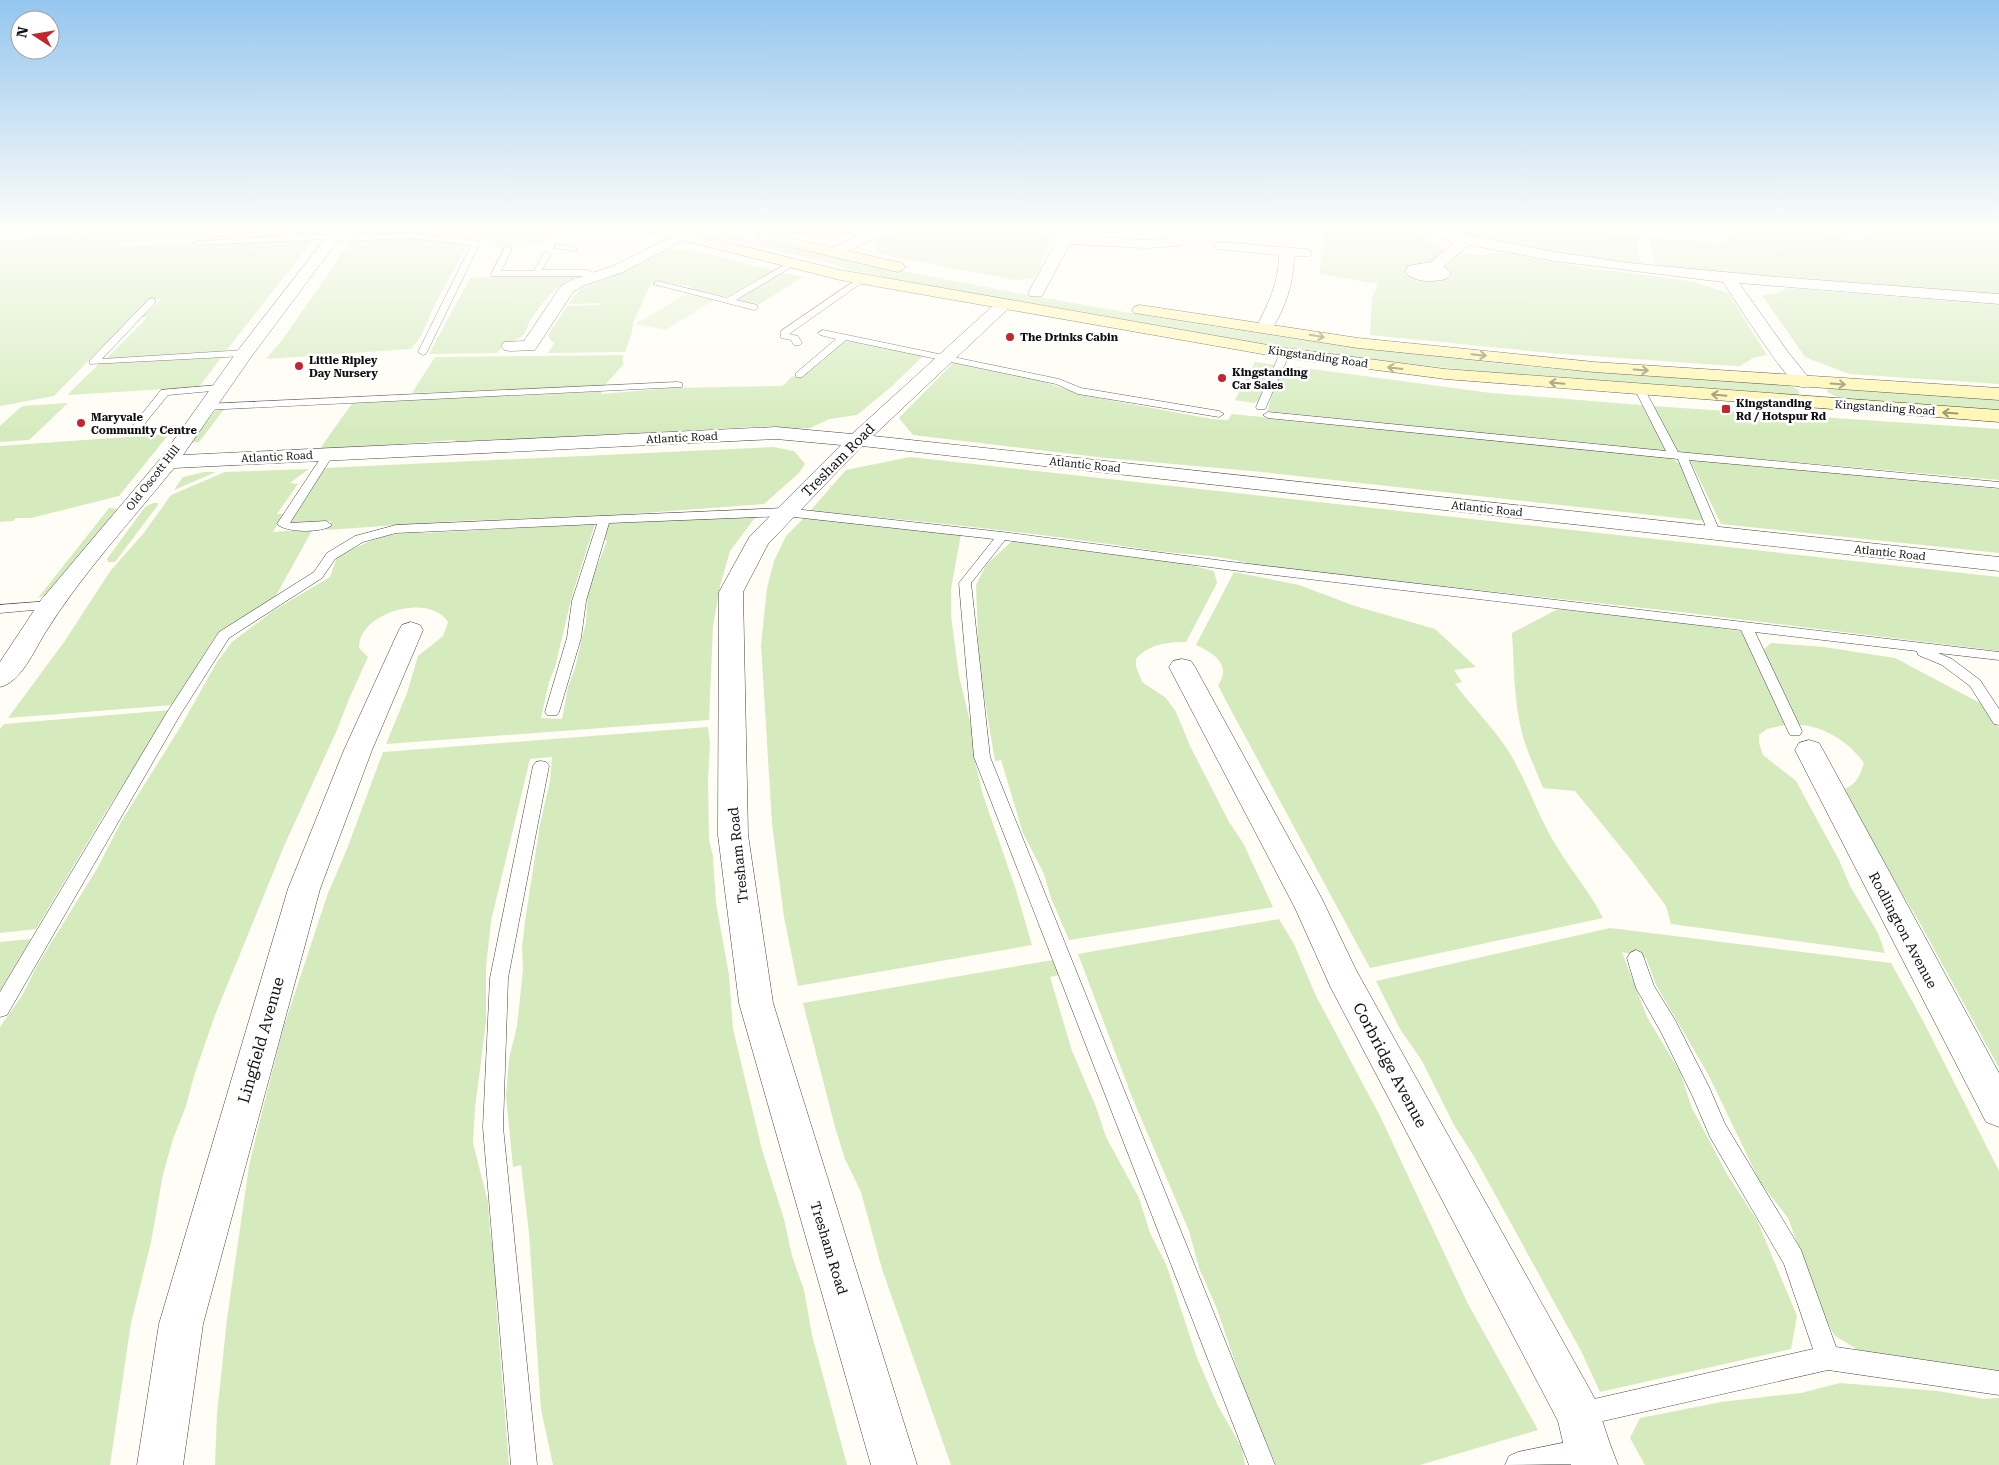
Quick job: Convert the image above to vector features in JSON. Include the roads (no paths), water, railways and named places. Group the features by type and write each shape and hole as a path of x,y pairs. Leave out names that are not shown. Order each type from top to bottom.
{"main road":[{"name":"Kingstanding Road","path":"1000,295 1285,353 1445,374 1817,404 1999,416"},
{"name":"Kingstanding Road","path":"1005,296 1012,295"},
{"name":"Kingstanding Road","path":"1049,295 1358,343 1594,367 1999,394"},
{"path":"1803,382 1817,404"}],"street":[{"name":"Old Oscott Hill","path":"0,678 15,660 50,605 168,462 205,407 289,295"},
{"path":"530,346 563,295"},
{"path":"1264,328 1280,295"},
{"path":"1740,295 1782,356 1803,382"},
{"path":"1954,295 1999,299"},
{"name":"Tresham Road","path":"894,1465 756,1004 733,834 731,592 758,541 857,440 945,358 1005,296"},
{"path":"510,346 548,346"},
{"name":"Atlantic Road","path":"168,462 776,433 857,440 1999,564"},
{"name":"Lingfield Avenue","path":"160,1465 181,1324 304,888 358,750 411,630"},
{"name":"Corbridge Avenue","path":"1182,667 1311,908 1343,978 1579,1415 1591,1458"},
{"name":"Rodlington Avenue","path":"1802,741 1999,1110"}],"lane":[{"path":"422,352 450,295"},
{"path":"709,295 754,307"},
{"path":"730,300 737,295"},
{"path":"797,343 795,338 784,336 784,333 839,295"},
{"path":"152,301 93,362 245,353"},
{"path":"822,333 1059,382 1078,390 1219,414"},
{"path":"799,375 844,337"},
{"path":"1285,353 1264,411 1678,456 1999,484"},
{"path":"205,407 678,385"},
{"path":"138,425 165,392 219,388"},
{"path":"1640,390 1678,456 1716,534"},
{"path":"326,524 289,527 282,524 328,455"},
{"path":"0,1009 173,714 224,635 318,575 331,556 359,539 396,529 785,512 1002,536 1232,566 1999,656"},
{"path":"552,712 574,638 579,601 604,520"},
{"path":"1002,536 965,583 982,757 1262,1465"},
{"path":"0,609 50,605"},
{"path":"1745,625 1802,741"},
{"path":"1905,644 1946,662 1975,683 1999,720"},
{"path":"524,1465 493,1127 499,978 541,766"},
{"path":"1636,958 1645,988 1668,1026 1702,1094 1717,1130 1793,1258 1828,1358"},
{"path":"1579,1415 1828,1358 1999,1383"},
{"path":"1518,1465 1591,1458"}],"place":[{"name":"The Drinks Cabin","path":"1010,337"},
{"name":"Little Ripley Day Nursery","path":"299,366"},
{"name":"Kingstanding Car Sales","path":"1222,378"},
{"name":"Kingstanding Rd / Hotspur Rd","path":"1726,409"},
{"name":"Maryvale Community Centre","path":"81,423"}]}
